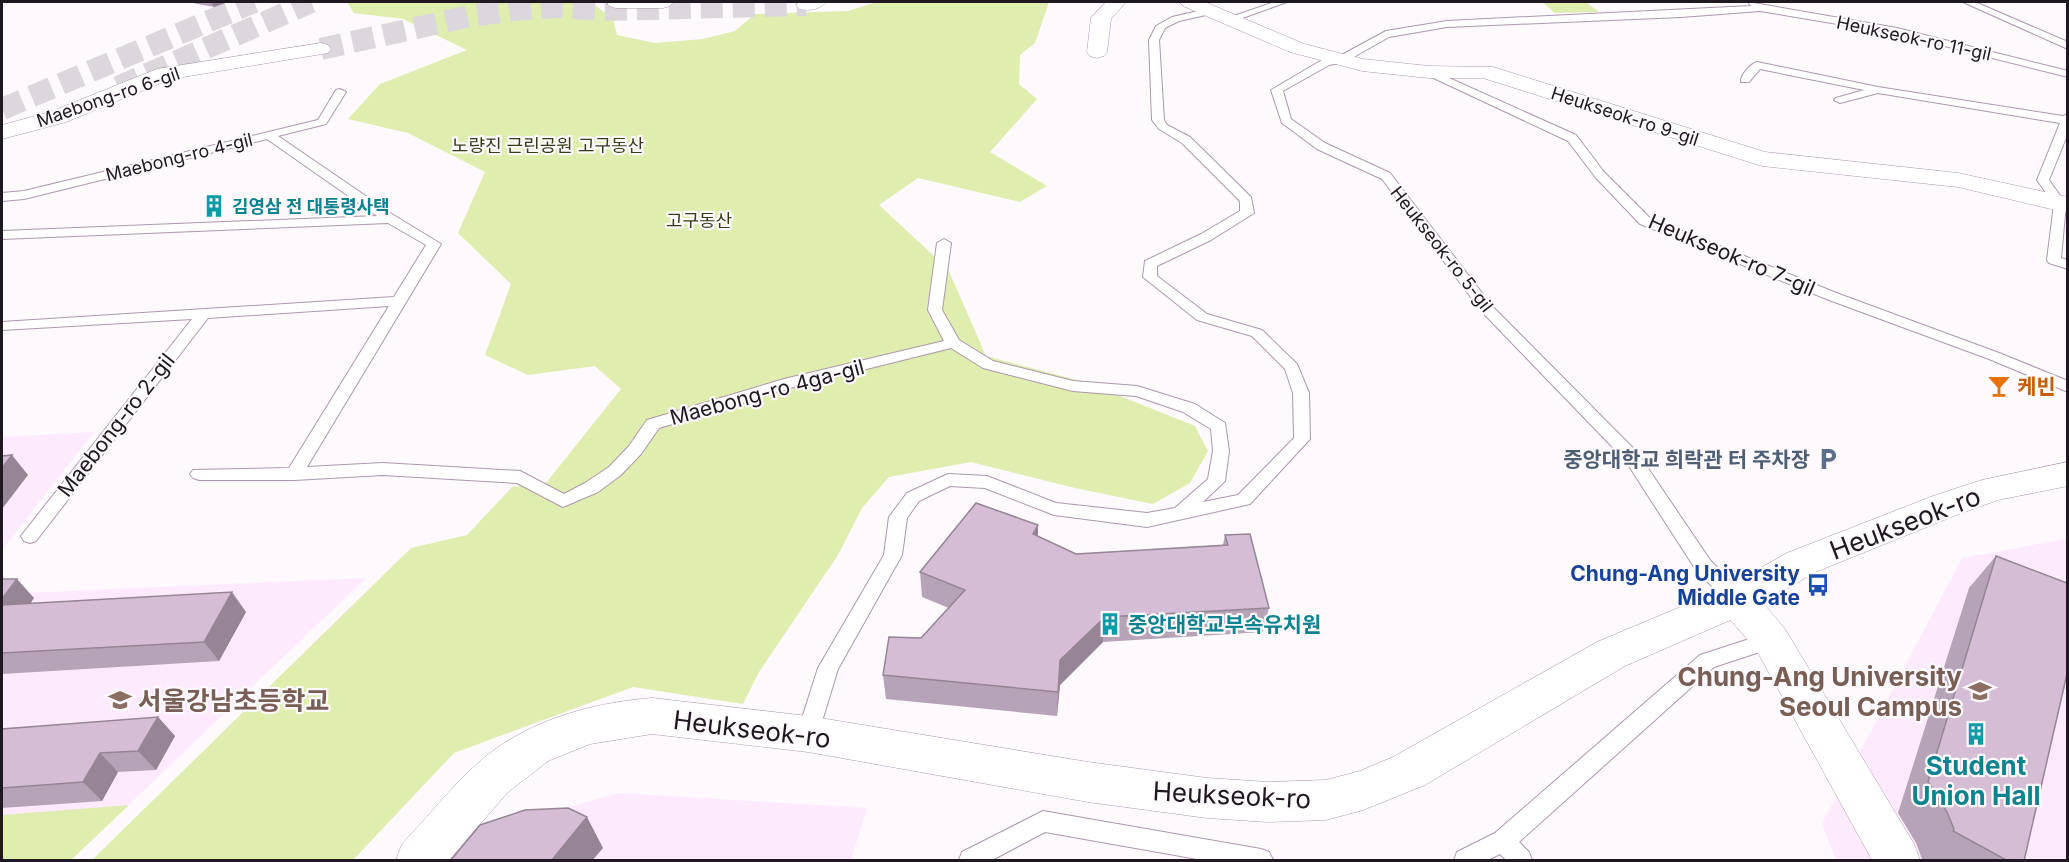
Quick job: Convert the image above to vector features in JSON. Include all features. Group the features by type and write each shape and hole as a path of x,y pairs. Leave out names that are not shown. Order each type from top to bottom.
{"street":[{"path":"616,2 663,2"},
{"path":"1097,52 1101,18 1116,2"},
{"name":"Heukseok-ro 9-gil","path":"1190,2 1298,48 1341,60 1362,65 1429,72 1485,72 1762,159 1958,180 2064,204"},
{"name":"Maebong-ro 6-gil","path":"2,132 58,117 165,74 321,48"},
{"name":"Heukseok-ro","path":"419,861 496,774 537,746 579,727 627,717 652,716 808,734 1088,783 1207,798 1258,801 1326,800 1363,790 1409,771 1611,654 1737,600 1800,563 1946,505 1994,489 2067,474"},
{"path":"1737,600 1771,640 1897,861"}],"lane":[{"path":"808,734 828,668 893,555 898,517 913,497 948,480 987,482 1054,509 1147,520 1244,500 1302,439 1301,393 1292,367 1257,333 1202,317 1150,277 1150,264 1206,237 1247,213 1246,200 1186,140 1163,127 1158,120 1154,40 1157,33 1161,26 1176,19 1221,15 1282,2"},
{"path":"1968,2 2067,46"},
{"name":"Heukseok-ro 5-gil","path":"1737,600 1703,565 1631,456 1486,309 1386,176 1321,146 1286,121 1277,90 1326,62 1341,60 1386,34 1447,24 1681,14 1756,5"},
{"name":"Heukseok-ro 11-gil","path":"1756,5 1897,31 2067,74"},
{"path":"1745,80 1757,65 1878,90 2066,118 2043,180 2064,204 2054,260 2067,265"},
{"name":"Heukseok-ro 7-gil","path":"1429,72 1572,138 1600,175 1645,221 1834,297 1994,356 2067,387"},
{"path":"1840,100 1878,90"},
{"name":"Maebong-ro 4-gil","path":"2,197 24,195 322,122 340,93"},
{"path":"269,135 390,219 434,244 294,474"},
{"path":"2,210 24,195"},
{"path":"2,235 390,219"},
{"path":"944,243 935,310 953,343 988,365 1073,386 1137,391 1189,408 1219,428 1221,451 1216,481 1180,513"},
{"name":"Maebong-ro 2-gil","path":"2,326 401,301"},
{"name":"Maebong-ro 2-gil","path":"30,536 202,315"},
{"name":"Maebong-ro 4ga-gil","path":"199,474 294,474 383,469 520,477 563,501 588,492 613,475 642,442 653,424 790,383 953,343"},
{"path":"1465,861 1503,841 1707,661 1771,640"},
{"path":"970,861 1043,821 1261,861"},
{"path":"1503,841 1521,861"}],"shaded area":[{"path":"94,432 2,550 2,437"},
{"name":"Chung-Ang University Seoul Campus","path":"2067,539 2067,860 1836,860 1822,824 1962,558"},
{"name":"서울강남초등학교","path":"366,578 71,860 2,860 2,594"},
{"path":"619,793 867,808 851,860 449,860 474,833"}],"green space":[{"name":"고구동산","path":"347,2 591,2 613,19 617,35 655,43 703,39 735,31 755,14 848,11 877,2 1049,2 1035,43 1020,55 1019,84 1037,99 990,152 1047,186 1020,202 918,178 879,205 948,269 986,356 1085,382 1195,426 1208,451 1190,483 1153,504 1075,488 971,462 889,477 862,508 838,555 759,672 743,704 633,687 454,753 353,860 92,860 411,548 467,535 512,487 546,483 621,389 595,366 528,375 485,355 511,284 458,233 485,172 408,133 348,119 380,84 467,50 403,19 354,13"},
{"path":"1542,2 1586,2 1599,12 1555,13"},
{"path":"129,805 71,860 2,860 2,815"}],"building":[{"path":"12,455 2,468 2,456"},
{"name":"중앙대학교부속유치원","path":"976,503 1038,525 1033,534 1076,554 1228,545 1225,535 1250,534 1269,608 1105,617 1060,660 1058,692 883,675 889,637 921,638 965,590 920,572"},
{"name":"Student Union Hall","path":"1996,556 2067,583 2067,674 2024,861 2008,861 1953,831 1947,812 1928,782"},
{"path":"2,579 17,579 2,599"},
{"path":"232,592 204,642 2,653 2,605"},
{"path":"158,717 138,751 100,753 83,782 2,788 2,729"},
{"path":"568,808 587,817 551,861 450,861 480,825 525,810"}],"tunnel":[{"path":"2,109 254,2"},
{"path":"118,87 311,2"},
{"path":"321,49 470,16 514,10 557,7 604,10 806,5"}],"place":[{"name":"김영삼 전 대통령사택","path":"214,206"},
{"name":"케빈","path":"1999,386"},
{"name":"중앙대학교 희락관 터 주차장","path":"1828,459"},
{"name":"Chung-Ang University Middle Gate","path":"1818,585"},
{"name":"중앙대학교부속유치원","path":"1110,624"},
{"name":"Chung-Ang University Seoul Campus","path":"1980,691"},
{"name":"서울강남초등학교","path":"120,700"},
{"name":"Student Union Hall","path":"1976,734"}],"park label":[{"name":"노량진 근린공원 고구동산","path":"548,145"}]}
